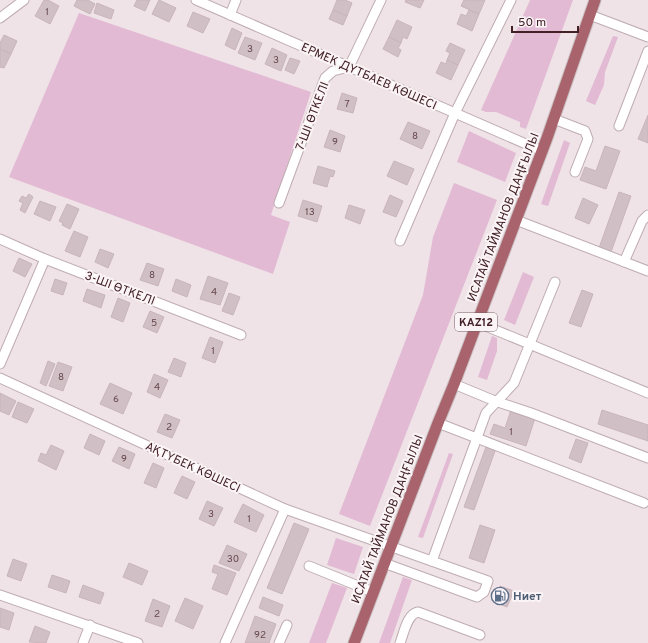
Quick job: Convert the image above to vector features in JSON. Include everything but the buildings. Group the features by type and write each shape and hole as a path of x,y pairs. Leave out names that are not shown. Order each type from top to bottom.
{"main road":[{"name":"ИСАТАЙ ТАЙМАНОВ ДАҢҒЫЛЫ","path":"354,643 554,119 595,0"}],"street":[{"path":"0,18 24,0"},
{"name":"ЕРМЕК ДҮТБАЕВ КӨШЕСI","path":"196,0 542,151"},
{"path":"230,15 236,0"},
{"path":"349,67 381,0"},
{"path":"400,241 455,113 511,0"},
{"path":"590,15 648,37"},
{"path":"619,126 648,51"},
{"name":"7-ШI ӨТКЕЛI","path":"279,203 325,78 333,71 349,67"},
{"path":"554,119 585,131 588,135 588,139 575,172"},
{"path":"624,262 642,221 648,215"},
{"path":"516,220 648,271"},
{"name":"3-ШI ӨТКЕЛI","path":"0,239 45,259 241,335"},
{"path":"0,364 45,259"},
{"path":"432,561 486,413 495,401 505,395 514,383 554,282"},
{"path":"476,322 648,393"},
{"name":"АҚТҮБЕК КӨШЕСI","path":"0,378 285,508 488,581 484,592 477,597 384,563"},
{"path":"454,384 495,401 531,413 648,458"},
{"path":"438,423 644,504"},
{"path":"226,643 285,508"},
{"path":"309,566 373,592"},
{"path":"0,595 90,625 138,643"},
{"path":"400,643 410,618 413,613 418,612 480,635"},
{"path":"83,643 90,625"},
{"path":"279,643 287,625"}],"shaded area":[{"path":"530,0 573,0 526,129 520,127 520,122 496,112 486,112 481,110"},
{"path":"79,13 311,92 271,215 290,222 273,274 9,177"},
{"path":"613,36 618,37 605,72 604,85 595,105 586,101"},
{"path":"469,131 516,153 505,182 457,162"},
{"path":"564,140 570,143 548,206 541,204"},
{"path":"454,183 497,200 370,526 339,514 423,295 433,237"},
{"path":"523,272 534,277 515,325 504,320"},
{"path":"492,336 497,338 497,351 487,380 478,377"},
{"path":"449,453 453,454 423,538 418,537"},
{"path":"336,538 363,547 354,574 327,565"},
{"path":"403,577 412,580 390,643 379,643"},
{"path":"332,583 347,588 326,643 309,643"}],"place":[{"name":"Ниет","path":"500,596"}]}
